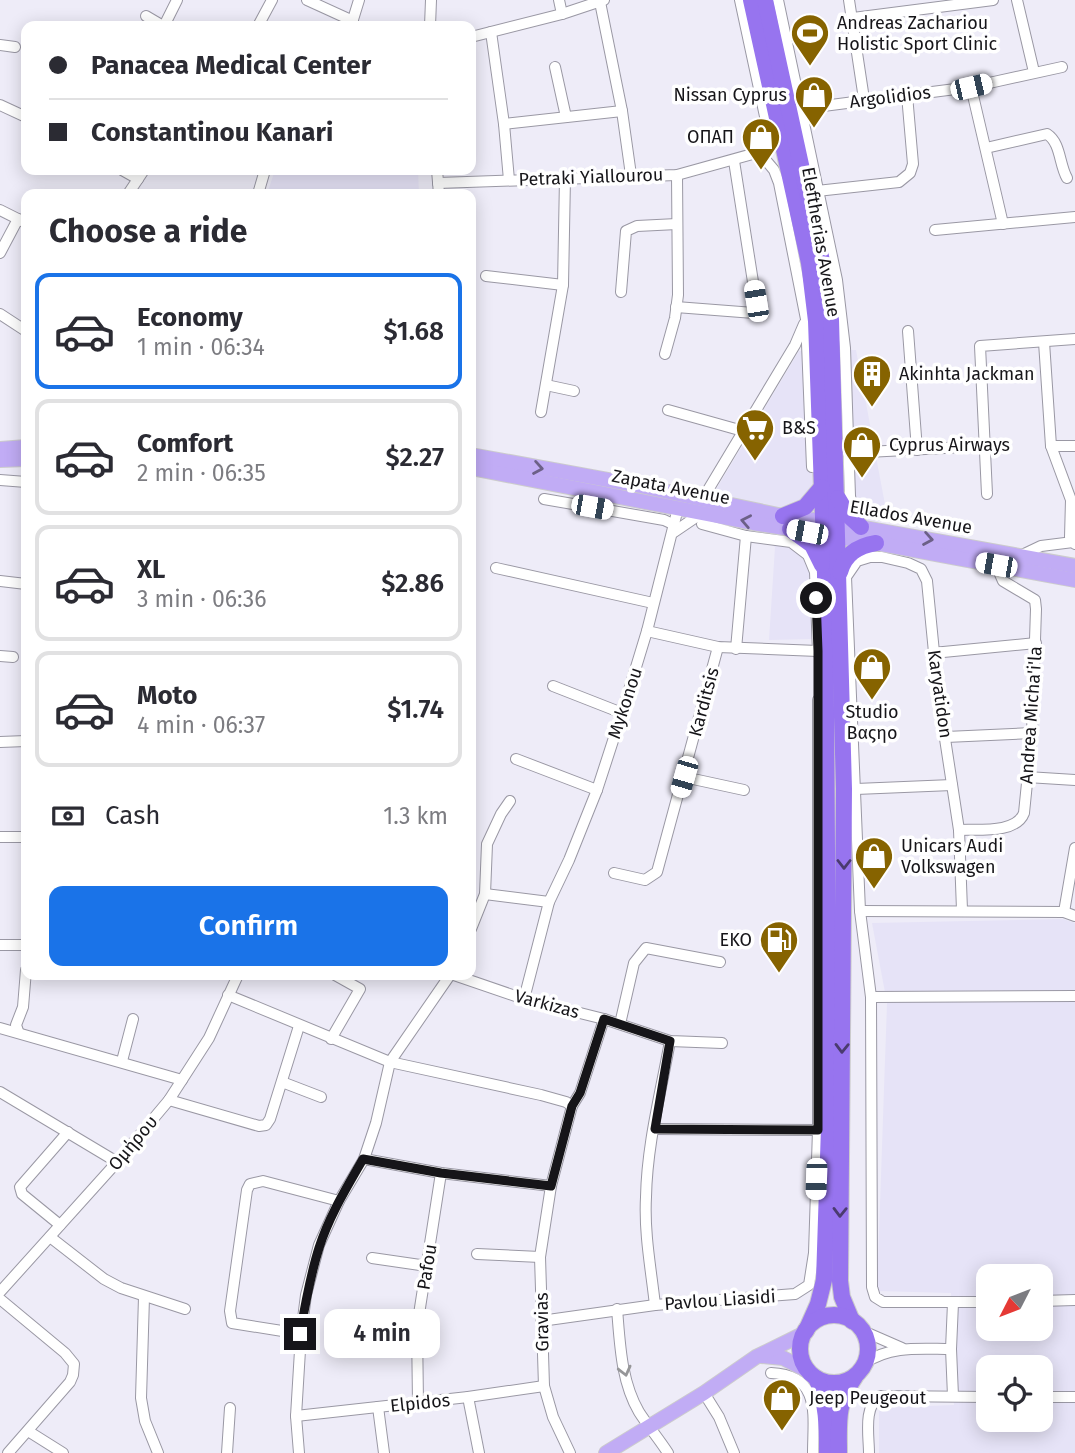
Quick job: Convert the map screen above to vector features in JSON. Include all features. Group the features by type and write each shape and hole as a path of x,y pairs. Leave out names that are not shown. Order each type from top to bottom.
{"highway":[{"name":"Eleftherias Avenue","path":"751,0 809,263 816,321 830,529 837,576 844,789 840,1281 842,1297 858,1326"},
{"name":"Eleftherias Avenue","path":"765,0 822,261 840,382 828,488"},
{"path":"861,527 848,515 828,488 787,523 816,550 837,576 845,559 853,551 876,542"},
{"name":"Eleftherias Avenue","path":"805,1332 818,1304 824,1273 829,1127 823,952 837,576"},
{"path":"827,1453 826,1408 821,1389 801,1354 805,1332 818,1320 839,1316 858,1326 868,1350 862,1368 842,1400 838,1417 838,1453"},
{"path":"813,1375 836,1383 849,1380 862,1368"}],"main road":[{"path":"0,449 21,447"},
{"name":"Zapata Avenue","path":"476,457 636,485 702,512"},
{"path":"0,460 21,459"},
{"name":"Zapata Avenue","path":"476,469 678,508 830,529"},
{"name":"Ellados Avenue","path":"830,529 861,527 1075,566"},
{"name":"Ellados Avenue","path":"830,529 876,542 1075,580"},
{"path":"606,1453 704,1393 756,1357 805,1332"},
{"path":"756,1357 783,1358 813,1375"}],"street":[{"path":"166,21 177,0"},
{"path":"261,21 272,0"},
{"path":"307,0 348,21"},
{"path":"353,21 359,0"},
{"path":"430,21 431,0"},
{"path":"559,0 562,14"},
{"path":"740,0 766,121 767,134 762,155"},
{"path":"778,0 837,280 845,348 840,382 852,506"},
{"path":"849,0 864,99"},
{"path":"853,18 959,2 993,0"},
{"path":"1017,0 1034,72"},
{"path":"476,36 602,1 631,175"},
{"path":"146,16 155,21"},
{"path":"491,32 509,180"},
{"path":"0,45 15,47"},
{"path":"555,67 566,117"},
{"name":"Argolidios","path":"800,109 971,87 1062,67"},
{"path":"971,87 1003,224"},
{"path":"817,191 900,182 906,178 914,164 907,95"},
{"path":"0,106 21,115"},
{"path":"504,124 622,111"},
{"path":"762,155 776,144 780,130"},
{"path":"986,148 1047,134 1056,144 1060,166 1067,178"},
{"path":"762,155 780,160 791,180"},
{"path":"762,155 774,170 779,183 806,319 812,467"},
{"name":"Petraki Yiallourou","path":"439,188 509,180 677,175 762,155"},
{"path":"676,307 754,313 756,301 738,160"},
{"path":"665,354 676,307 677,175"},
{"path":"541,412 563,285 565,178"},
{"path":"0,210 21,220"},
{"path":"935,230 1075,216"},
{"path":"0,253 21,222"},
{"path":"621,292 626,231 637,226 677,224"},
{"path":"486,276 563,285"},
{"path":"0,314 21,328"},
{"path":"544,499 664,520 675,529 702,512 743,431 795,345 806,319"},
{"path":"908,331 917,450"},
{"path":"986,494 980,346 1075,339"},
{"path":"1020,556 1041,546 1074,543 1070,537 1070,500 1051,446 1044,341"},
{"path":"546,385 574,391"},
{"path":"668,410 743,431"},
{"path":"848,453 983,446"},
{"path":"1051,446 1075,446"},
{"path":"0,480 21,482"},
{"name":"Mykonou","path":"524,999 550,902 597,790 622,713 647,631 661,570 675,529 678,508"},
{"path":"702,512 746,536 791,542 799,546 811,559 815,572 823,952"},
{"path":"736,649 746,536"},
{"name":"Karyatidon","path":"837,576 857,561 870,557 908,563 921,569 927,580 933,653 959,830 962,910"},
{"name":"Andrea Micha'i'la","path":"959,830 1010,826 1018,823 1024,813 1032,733 1035,600 1003,582 996,565"},
{"path":"496,568 653,603"},
{"path":"837,576 856,789 860,911 872,997 873,1292 883,1301 976,1302"},
{"path":"0,580 21,583"},
{"path":"647,631 718,647 818,651"},
{"path":"933,653 1035,643"},
{"name":"Karditsis","path":"614,873 645,880 657,872 718,647"},
{"path":"0,656 13,657"},
{"path":"553,686 622,713"},
{"path":"946,737 1032,733"},
{"path":"0,743 21,741"},
{"path":"516,759 597,790"},
{"path":"684,777 744,790"},
{"path":"1027,777 1075,780"},
{"path":"856,789 952,785"},
{"path":"476,916 485,894 487,844 510,801"},
{"path":"0,836 21,837"},
{"path":"860,911 962,910 1069,914 1075,848"},
{"path":"485,894 550,902"},
{"path":"0,944 21,945"},
{"path":"620,1024 634,963 646,948 720,962"},
{"path":"18,1031 16,1025 23,1007 25,980"},
{"name":"Ομήρου","path":"0,1292 169,1100 209,1038 236,980"},
{"path":"331,1039 360,989 344,980"},
{"path":"299,1453 296,1416 300,1334 306,1295 319,1245 339,1201 363,1159 376,1123 390,1062 448,980"},
{"name":"Varkizas","path":"467,980 670,1041 722,1044"},
{"path":"228,995 390,1062 541,1095 572,1106"},
{"path":"872,997 1075,996"},
{"name":"Pavlou Liasidi","path":"541,1321 617,1309 795,1294 809,1285 814,1254 823,998"},
{"path":"122,1061 133,1019"},
{"name":"Gravias","path":"570,1453 553,1417 544,1386 541,1257 551,1186 572,1106 580,1093 604,1019"},
{"path":"169,1100 259,1126 266,1125 299,1026"},
{"path":"0,1028 182,1080"},
{"path":"655,1305 645,1215 647,1173 670,1041"},
{"path":"282,1083 321,1097"},
{"path":"0,1091 117,1162"},
{"path":"655,1129 818,1130"},
{"path":"60,1225 22,1194 20,1188 68,1132"},
{"path":"363,1159 441,1173 551,1186"},
{"name":"Pafou","path":"418,1403 417,1327 441,1173"},
{"path":"300,1334 232,1323 230,1311 247,1190 250,1184 263,1181 339,1201"},
{"path":"50,1237 104,1279 144,1297 184,1308"},
{"path":"477,1254 541,1257"},
{"path":"372,1258 427,1266"},
{"path":"144,1297 141,1398 145,1421 158,1453"},
{"path":"0,1299 65,1353 74,1364 70,1382 8,1453"},
{"path":"1054,1301 1075,1300"},
{"path":"953,1303 953,1396"},
{"path":"617,1309 622,1365 634,1401 668,1453"},
{"path":"858,1326 877,1339 904,1349"},
{"path":"862,1368 882,1354 904,1349 951,1349"},
{"path":"772,1373 796,1378 808,1389 813,1403 813,1453"},
{"name":"Elpidos","path":"296,1416 544,1386"},
{"path":"704,1393 719,1417 734,1453"},
{"path":"468,1397 479,1453"},
{"path":"869,1453 869,1409 876,1398 976,1397"},
{"path":"1053,1397 1075,1397"},
{"path":"378,1407 384,1453"},
{"path":"227,1453 230,1408"},
{"path":"28,1431 63,1453"}],"shaded area":[{"path":"273,175 418,175 419,189 269,189"},
{"path":"856,350 887,515 846,546 853,638 769,640 775,547 714,493 799,351"},
{"path":"1063,919 1075,923 1075,1453 879,1453 879,1408 954,1405 951,1293 877,1291 887,1003 872,923"}],"place":[{"name":"Andreas Zachariou Holistic Sport Clinic","path":"810,67"},
{"name":"Nissan Cyprus","path":"814,129"},
{"name":"ΟΠΑΠ","path":"761,171"},
{"name":"Αkinhta Jackman","path":"872,408"},
{"name":"B&S","path":"755,462"},
{"name":"Cyprus Airways","path":"862,479"},
{"name":"Studio Βαςηο","path":"872,701"},
{"name":"Unicars Audi Volkswagen","path":"874,890"},
{"name":"EKO","path":"779,974"},
{"name":"Jeep Peugeout","path":"782,1432"}],"route":[{"path":"300,1334 306,1295 319,1245 339,1201 363,1159 441,1173 551,1186 572,1106 580,1093 604,1019 670,1041 655,1129 818,1130 816,598"}]}
